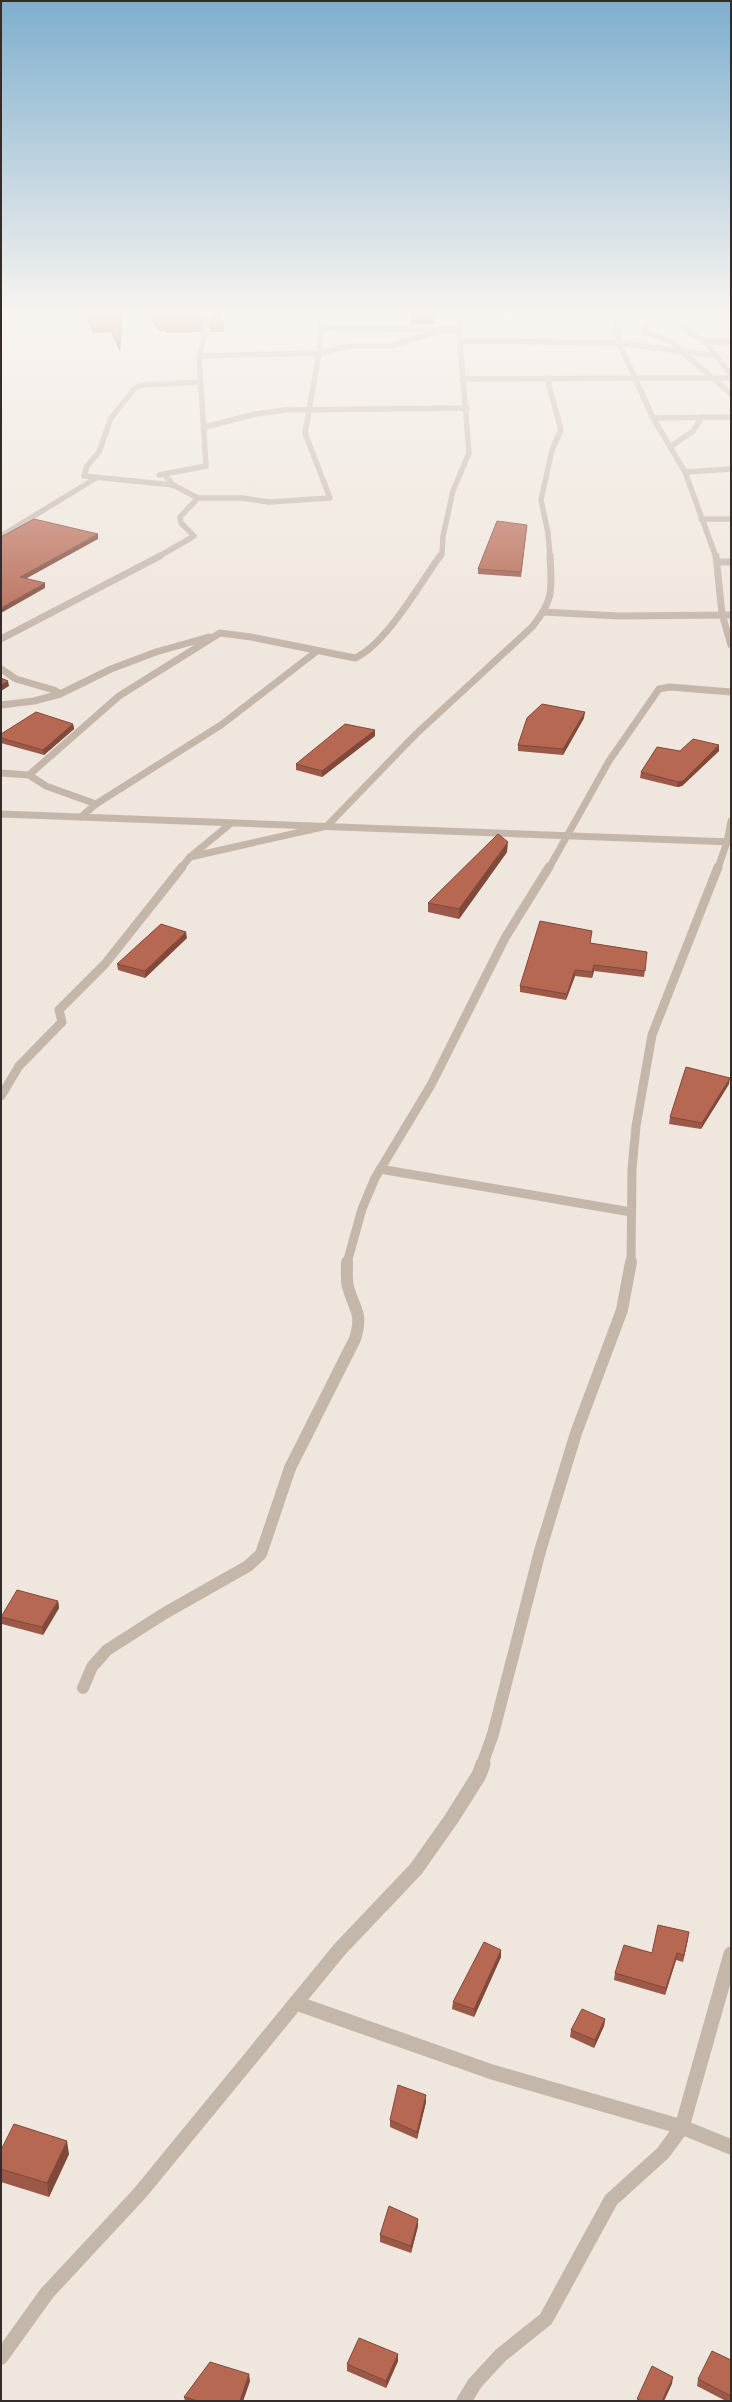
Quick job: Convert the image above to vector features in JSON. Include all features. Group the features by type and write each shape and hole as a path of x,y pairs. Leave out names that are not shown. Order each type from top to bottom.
{"street":[{"path":"109,424 99,452 87,466 84,476 173,485 198,498 234,498 268,502 330,498 331,496 305,433 307,424"},
{"path":"132,481 206,466 205,427 216,424"},
{"path":"1,704 34,701 60,694 111,669 148,655 225,632 355,658 361,657 376,643 404,608 442,554 443,536 453,491 469,453 468,424"},
{"path":"190,857 327,826 416,734 532,627 544,612 552,591 548,533 541,500 552,450 561,430 559,424"},
{"path":"657,424 685,472 718,562 722,614 731,645"},
{"path":"670,447 693,432 700,424"},
{"path":"685,472 731,469"},
{"path":"164,474 173,485"},
{"path":"1,536 96,478"},
{"path":"1,639 113,582 193,537 194,536 181,523 180,517 198,498"},
{"path":"701,519 731,519"},
{"path":"718,562 731,562"},
{"path":"544,612 625,616 731,615"},
{"path":"29,775 119,696 216,635"},
{"path":"81,817 96,804 221,725 318,651"},
{"path":"1,669 16,679 54,690 60,694"},
{"path":"83,1688 92,1667 107,1650 165,1612 248,1566 261,1554 290,1468 357,1333 360,1322 356,1305 348,1288 347,1260 362,1209 380,1169 431,1085 505,938 543,879 565,836 609,761 659,690 670,686 731,692"},
{"path":"1,773 29,775 46,786 96,804"},
{"path":"2,814 230,824 327,826 729,842"},
{"path":"1,2357 47,2293 140,2194 340,1949 416,1869 452,1818 479,1775 493,1734 540,1551 576,1433 622,1310 631,1262 631,1212 636,1126 652,1035 729,842 731,821"},
{"path":"1,1096 19,1066 62,1022 59,1010 105,964 190,857 230,824"},
{"path":"380,1169 631,1212"},
{"path":"464,2401 475,2383 501,2355 546,2319 611,2200 663,2153 682,2127 731,1954"},
{"path":"296,2003 492,2072 682,2127 731,2147"}],"building":[{"path":"34,519 98,534 20,577 45,583 1,608 1,537"},
{"path":"497,521 527,525 521,572 478,569"},
{"path":"1,678 8,681 1,685"},
{"path":"542,704 585,712 563,749 518,745 527,718"},
{"path":"36,712 73,724 43,750 1,738 1,734"},
{"path":"345,724 375,730 322,771 296,764"},
{"path":"693,739 719,745 683,781 678,782 641,772 657,747 680,751"},
{"path":"498,834 508,842 459,909 428,903"},
{"path":"540,921 592,931 590,943 647,952 645,971 594,965 592,972 575,970 567,994 520,986"},
{"path":"161,924 186,932 145,971 117,964"},
{"path":"686,1067 730,1078 702,1123 670,1117"},
{"path":"17,1590 58,1601 42,1627 1,1617"},
{"path":"658,1925 689,1932 684,1955 677,1953 666,1988 615,1973 624,1945 652,1953"},
{"path":"484,1942 501,1950 474,2009 453,2002"},
{"path":"582,2009 605,2019 595,2040 571,2030"},
{"path":"398,2085 426,2095 417,2132 390,2120"},
{"path":"14,2124 67,2141 47,2183 1,2169 1,2150"},
{"path":"389,2206 418,2219 411,2246 380,2235"},
{"path":"359,2338 398,2354 386,2381 347,2364"},
{"path":"712,2351 731,2360 731,2396 698,2379"},
{"path":"210,2362 249,2374 240,2401 198,2401 184,2397"},
{"path":"652,2366 673,2377 662,2401 642,2401 637,2399"}]}
